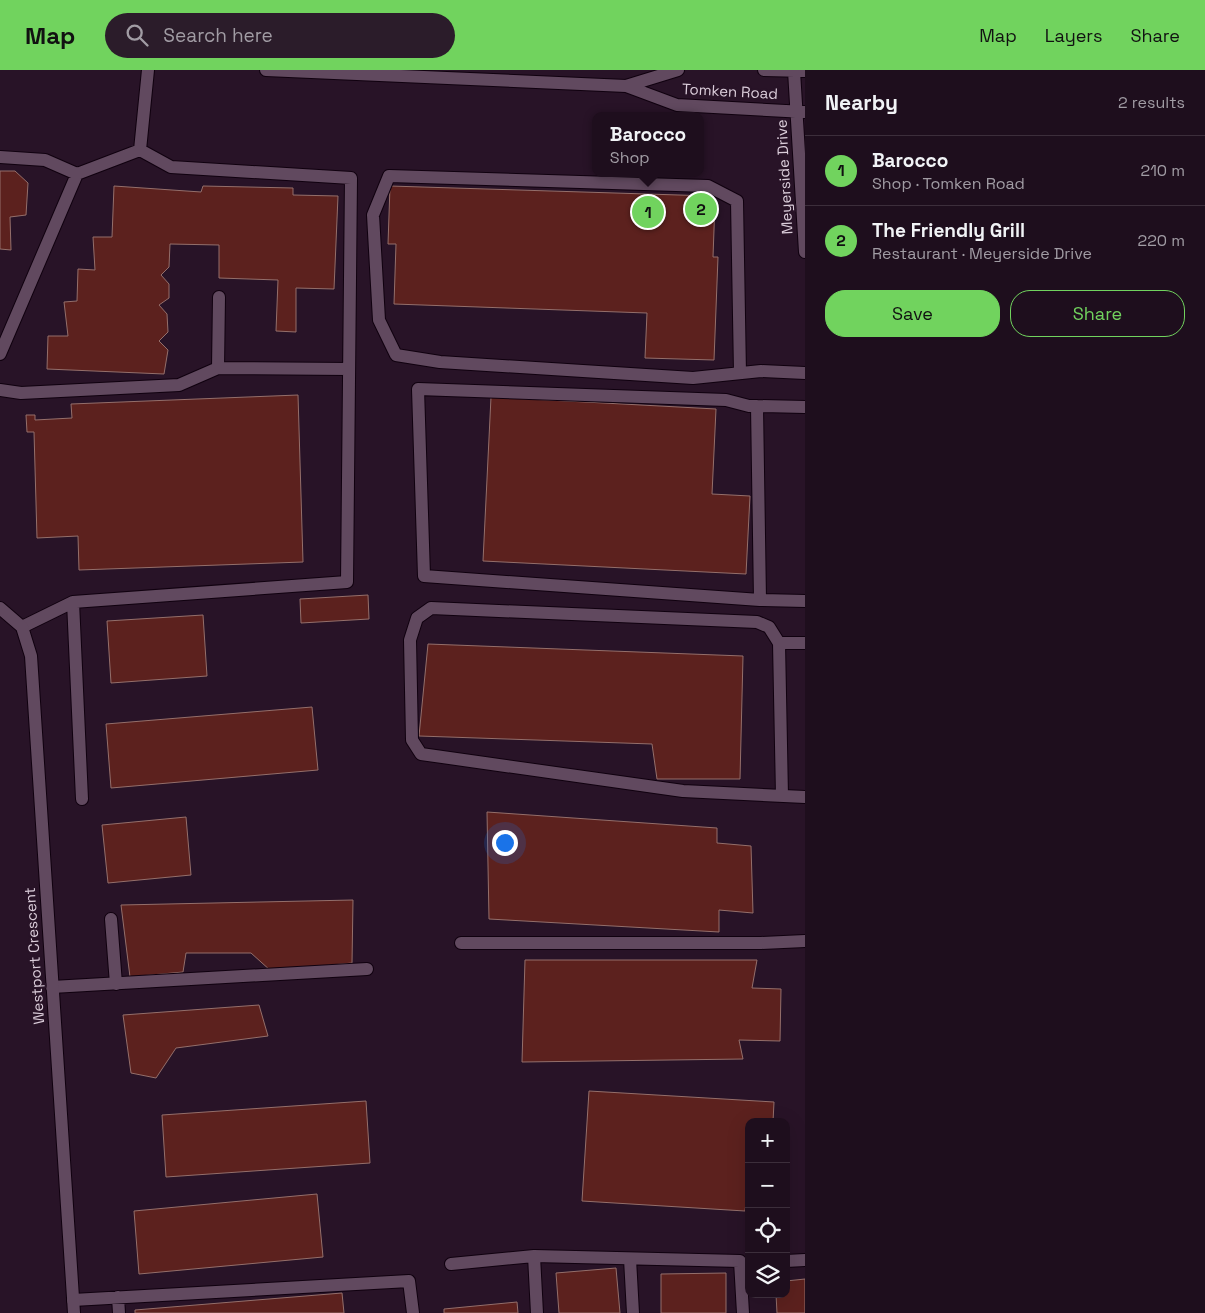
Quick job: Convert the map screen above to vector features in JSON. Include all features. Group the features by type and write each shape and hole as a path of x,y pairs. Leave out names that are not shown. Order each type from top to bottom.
{"street":[{"path":"140,150 148,70"},
{"name":"Tomken Road","path":"266,70 456,74 626,86 677,105 801,112"},
{"name":"Tomken Road","path":"626,86 678,70"},
{"name":"Tomken Road","path":"764,70 798,71"},
{"name":"Meyerside Drive","path":"798,71 805,252"},
{"path":"0,157 45,160 77,174 140,150 171,167 352,178 347,582 73,602 22,627 0,608"},
{"path":"0,354 77,174"},
{"path":"740,373 737,201 708,186 389,176 373,215 379,320 396,355 440,362 693,378 761,371 805,373"},
{"path":"218,368 219,296"},
{"path":"0,390 21,393 180,385 218,368 349,369"},
{"path":"805,407 749,406 726,400 418,389 424,576 760,600 805,601"},
{"path":"757,406 760,600"},
{"path":"73,602 82,799"},
{"path":"782,796 779,643 769,627 757,622 431,608 417,618 410,640 412,740 421,754 683,791 782,796 805,797"},
{"name":"Westport Crescent","path":"22,627 31,656 74,1313"},
{"path":"779,643 805,644"},
{"path":"111,919 116,984"},
{"path":"461,943 761,943 805,941"},
{"path":"52,987 367,969"},
{"path":"534,1256 537,1313"},
{"path":"451,1264 534,1256 744,1261 743,1313"},
{"path":"630,1258 633,1313"},
{"path":"790,1261 805,1260"},
{"path":"73,1300 409,1281 413,1313"},
{"path":"118,1297 119,1313"}],"building":[{"path":"0,171 15,171 28,183 26,215 10,217 11,250 0,249"},
{"path":"114,186 201,192 203,186 293,188 293,195 338,196 334,289 296,288 296,332 276,331 278,280 219,278 219,245 170,244 169,267 161,275 169,284 169,298 159,305 167,314 168,332 159,341 168,350 164,374 47,369 48,336 68,336 64,302 77,301 78,269 95,270 93,237 112,237"},
{"path":"390,186 711,196 715,202 713,257 718,257 714,360 645,358 647,313 394,304 396,244 388,244"},
{"path":"298,395 303,562 79,570 78,536 37,538 34,432 27,432 26,415 35,415 35,420 72,418 71,404"},
{"path":"491,397 716,409 712,494 750,496 746,574 483,561"},
{"path":"368,595 369,619 301,623 300,599"},
{"path":"203,615 207,676 111,683 107,621"},
{"path":"428,644 743,656 740,779 657,779 652,744 419,736"},
{"path":"312,707 318,770 111,788 106,724"},
{"path":"487,812 717,828 717,843 751,846 753,913 719,910 719,932 489,919"},
{"path":"186,817 191,875 108,883 102,825"},
{"path":"353,900 352,963 271,971 251,953 186,953 183,972 130,977 121,905"},
{"path":"525,960 757,960 752,988 781,989 780,1041 739,1040 743,1059 522,1062"},
{"path":"259,1005 268,1036 176,1048 156,1078 131,1073 123,1015"},
{"path":"589,1091 774,1102 773,1118 745,1118 745,1211 582,1201"},
{"path":"366,1101 370,1163 166,1177 162,1115"},
{"path":"317,1194 323,1257 139,1274 134,1211"},
{"path":"616,1268 620,1313 559,1313 556,1273"},
{"path":"726,1273 726,1313 661,1313 661,1274"},
{"path":"805,1279 805,1313 777,1313 776,1298 790,1298 790,1281"},
{"path":"342,1293 344,1313 135,1313 135,1310"},
{"path":"517,1302 518,1313 444,1313 444,1309"}],"place":[{"name":"The Friendly Grill","path":"701,209"},
{"name":"Barocco","path":"648,212"}]}
